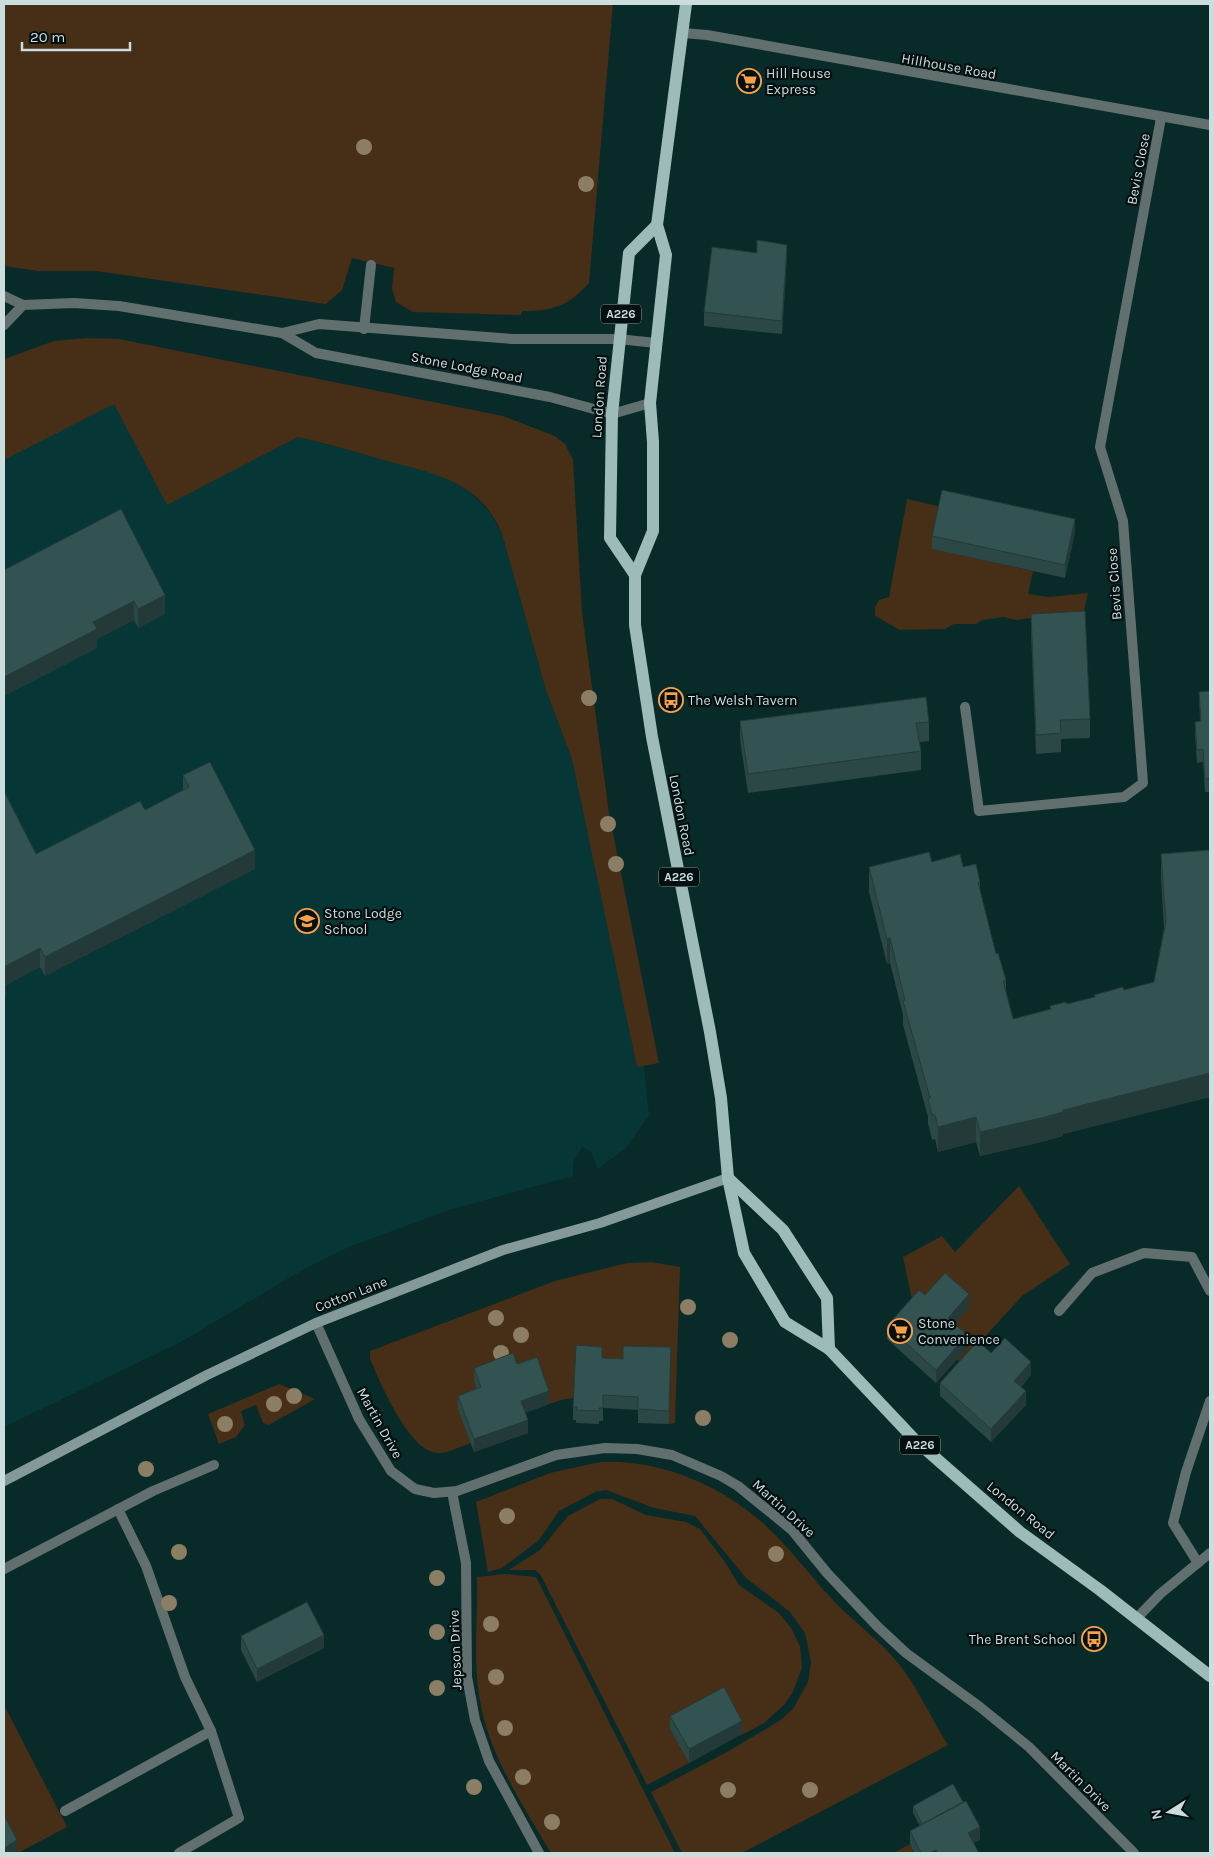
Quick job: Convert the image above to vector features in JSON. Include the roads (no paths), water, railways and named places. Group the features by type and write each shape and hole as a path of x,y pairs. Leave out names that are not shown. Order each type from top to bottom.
{"main road":[{"name":"London Road","path":"686,4 657,225 666,255 650,403 654,442 653,531 635,574 636,625 652,737 710,1032 721,1098 728,1178 744,1253 785,1322 828,1349 915,1440 1020,1532 1210,1676"},
{"name":"London Road","path":"635,574 610,538 612,414 618,339 630,253 657,225"},
{"name":"Cotton Lane","path":"4,1482 207,1375 316,1323 503,1250 600,1223 728,1178"},
{"path":"728,1178 783,1230 826,1298 828,1349"}],"street":[{"name":"Hillhouse Road","path":"683,33 712,36 1161,118 1210,125"},
{"name":"Bevis Close","path":"965,706 980,811 1124,798 1143,783 1123,521 1100,447 1161,118"},
{"path":"364,329 371,265"},
{"path":"4,296 23,306 4,325"},
{"name":"Stone Lodge Road","path":"23,306 74,303 119,306 282,333 316,353 550,397 612,414"},
{"name":"Stone Lodge Road","path":"282,333 319,324 364,329 520,339 618,339 656,343"},
{"path":"612,414 650,403"},
{"path":"1059,1311 1092,1273 1144,1253 1192,1257 1210,1291"},
{"name":"Martin Drive","path":"316,1323 359,1419 391,1470 415,1489 434,1493 452,1492 478,1485 556,1455 597,1448 653,1451 680,1458 721,1476 774,1514 792,1530 827,1573 877,1626 906,1652 980,1707 1029,1747 1134,1853"},
{"path":"1198,1563 1173,1523 1186,1472 1210,1401"},
{"path":"4,1569 153,1491 214,1465"},
{"name":"Jepson Drive","path":"452,1492 466,1563 466,1659 475,1720 491,1766 538,1853"},
{"path":"118,1509 138,1547 185,1677 211,1731 239,1818 179,1853"},
{"path":"1136,1619 1160,1594 1210,1553"},
{"path":"65,1811 211,1731"}],"place":[{"name":"Hill House Express","path":"749,81"},
{"name":"The Welsh Tavern","path":"671,700"},
{"name":"Stone Lodge School","path":"307,921"},
{"name":"Stone Convenience","path":"900,1331"},
{"name":"The Brent School","path":"1094,1639"}]}
